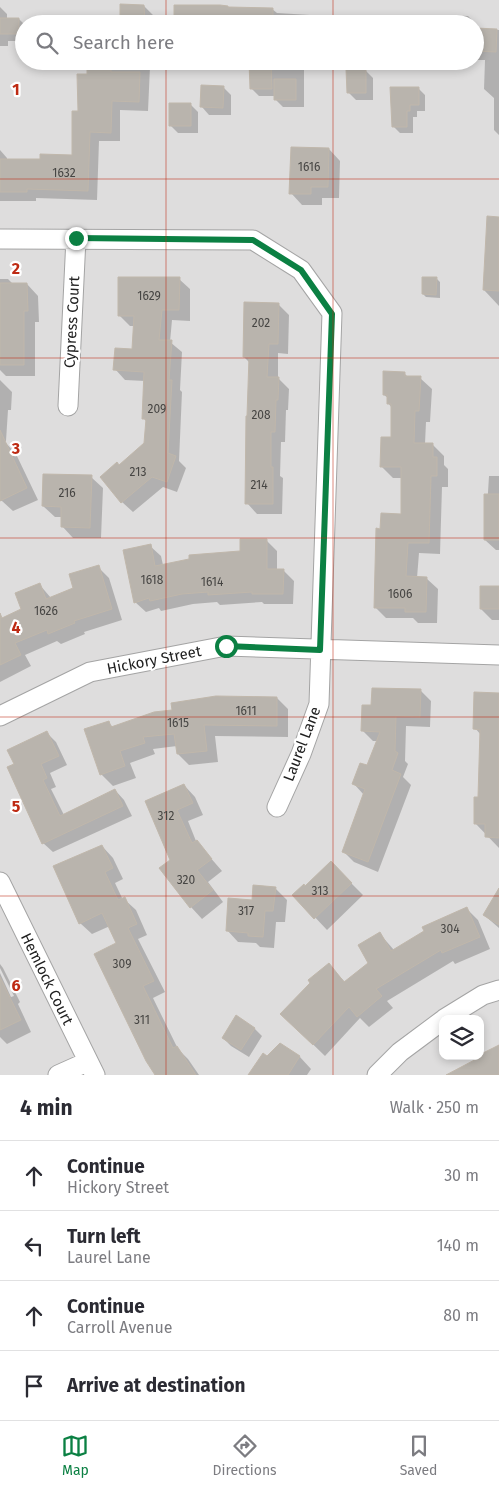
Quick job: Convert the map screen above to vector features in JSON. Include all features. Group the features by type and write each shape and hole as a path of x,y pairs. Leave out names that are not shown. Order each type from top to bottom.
{"street":[{"path":"0,239 76,238"},
{"name":"Laurel Lane","path":"76,238 253,240 301,270 332,314 318,704 301,754 277,806"},
{"name":"Cypress Court","path":"68,406 76,238"},
{"name":"Hickory Street","path":"0,716 90,672 226,646 499,655"},
{"name":"Hemlock Court","path":"0,882 91,1068"},
{"path":"450,1015 483,995 499,990"},
{"path":"377,1075 400,1052 439,1022"},
{"path":"58,1075 91,1068"}],"shaded area":[{"path":"0,0 499,0 499,1075 0,1075"}],"building":[{"path":"120,4 144,5 145,15 120,15"},
{"path":"174,5 273,8 273,15 174,15"},
{"path":"0,18 15,18 15,34 0,34"},
{"path":"484,28 497,29 496,52 484,51"},
{"path":"87,70 140,72 139,102 112,101 111,133 90,132 88,191 27,189 27,192 0,192 0,159 40,159 40,154 72,155 72,111 78,111 77,74 87,74"},
{"path":"249,70 271,70 272,89 250,89"},
{"path":"346,70 366,70 366,93 347,93"},
{"path":"274,79 296,79 296,100 274,100"},
{"path":"201,85 224,86 223,108 200,107"},
{"path":"390,87 419,87 419,105 410,105 410,111 407,111 407,127 392,127"},
{"path":"169,103 191,103 191,126 169,126"},
{"path":"291,147 329,148 328,187 311,187 311,194 289,194"},
{"path":"487,216 499,217 499,291 483,290"},
{"path":"118,277 180,277 179,310 162,310 159,340 172,340 169,380 172,380 168,453 176,456 167,482 152,477 121,503 100,477 117,462 119,465 144,443 146,419 142,419 144,372 113,370 115,348 132,349 134,316 118,316"},
{"path":"422,277 437,277 436,295 422,294"},
{"path":"0,283 27,283 28,311 24,311 24,365 0,365"},
{"path":"244,302 279,303 278,344 269,344 267,377 279,377 275,432 271,432 273,504 245,504 249,357 243,357"},
{"path":"383,371 405,372 405,376 421,376 419,411 415,411 414,443 433,443 433,457 437,457 437,476 431,476 429,543 408,543 406,576 427,577 426,612 405,612 405,608 374,608 376,528 380,529 381,513 401,514 401,467 380,467 381,437 391,437 391,404 387,404 387,395 383,395"},
{"path":"0,430 27,488 0,501"},
{"path":"43,474 92,475 90,528 61,527 61,507 42,506"},
{"path":"484,494 499,494 499,540 484,540"},
{"path":"240,539 267,539 267,569 284,569 283,594 252,594 252,592 208,595 208,592 182,594 150,601 149,598 134,603 123,550 151,544 155,566 189,559 189,555 240,551"},
{"path":"99,565 112,609 74,621 75,623 48,634 47,630 15,643 21,655 0,665 0,613 2,618 21,609 15,593 40,583 46,599 73,588 69,574"},
{"path":"480,586 499,586 499,609 480,609"},
{"path":"372,688 421,689 420,717 396,716 395,751 398,753 392,770 401,774 368,862 342,852 365,789 352,784 360,763 367,765 380,732 361,731 362,705 371,705"},
{"path":"474,692 499,693 499,838 485,837 485,824 474,824 474,797 478,797 480,730 473,729"},
{"path":"216,696 277,697 277,726 204,725 207,751 177,754 174,734 143,737 145,743 120,751 125,766 100,775 84,729 109,721 111,727 154,712 172,710 171,703"},
{"path":"47,731 59,756 41,764 47,778 43,780 60,816 115,789 123,806 42,844 7,767 14,764 7,750"},
{"path":"184,784 193,803 177,810 192,843 197,840 212,859 197,870 213,890 190,908 159,868 170,860 145,801"},
{"path":"102,845 113,868 105,872 118,900 125,897 137,924 128,928 154,981 143,986 173,1048 177,1046 196,1075 155,1075 146,1061 94,954 116,943 102,913 79,924 53,866"},
{"path":"331,861 352,883 314,919 292,895 304,884 305,886"},
{"path":"253,885 276,887 273,911 265,911 263,937 248,936 248,933 226,931 228,898 252,900"},
{"path":"499,888 499,925 483,915"},
{"path":"467,907 480,937 442,953 441,950 376,989 382,996 357,1017 349,1007 313,1045 280,1014 310,983 308,980 329,963 344,982 368,963 358,945 380,932 391,951 424,931 422,927"},
{"path":"0,977 21,1020 0,1030"},
{"path":"236,1015 255,1028 241,1050 222,1038"},
{"path":"280,1043 300,1056 288,1075 248,1075 263,1053 267,1056"},
{"path":"499,1045 499,1075 446,1075 474,1060 484,1060 484,1052"}],"route":[{"path":"76,238 253,240 301,270 332,314 320,650 226,646"}]}
